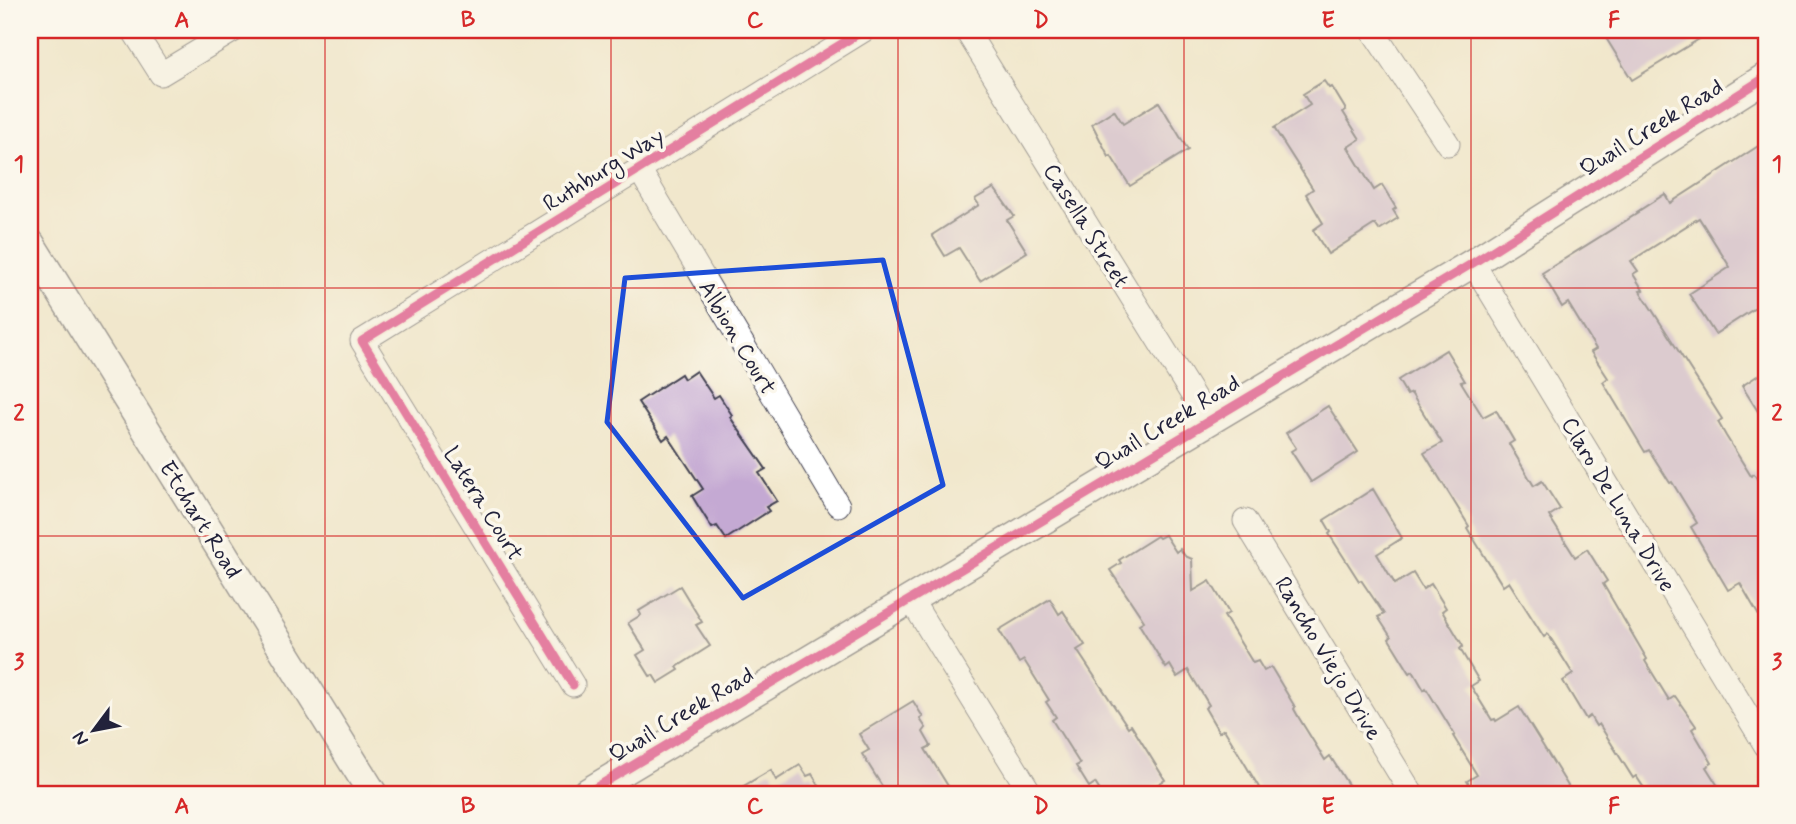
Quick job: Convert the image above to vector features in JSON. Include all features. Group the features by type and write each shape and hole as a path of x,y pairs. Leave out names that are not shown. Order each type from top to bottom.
{"street":[{"path":"133,30 161,74 234,30"},
{"name":"Ruthburg Way","path":"362,341 864,30"},
{"name":"Casella Street","path":"966,30 1209,420"},
{"path":"1372,30 1448,145"},
{"name":"Quail Creek Road","path":"585,794 910,597 1473,263 1766,77"},
{"name":"Albion Court","path":"639,169 838,505"},
{"name":"Etchart Road","path":"30,243 373,794"},
{"name":"Claro De Luna Drive","path":"1473,263 1766,746"},
{"name":"Latera Court","path":"362,341 573,685"},
{"name":"Rancho Viejo Drive","path":"1245,521 1412,794"},
{"path":"910,597 1031,794"}],"highlighted area":[{"path":"883,260 943,485 743,598 607,422 625,278"}],"building":[{"path":"1601,30 1714,30 1632,80"},
{"path":"1324,81 1329,88 1332,87 1346,110 1343,112 1360,139 1348,147 1374,190 1382,185 1396,208 1393,210 1398,218 1379,230 1375,224 1328,254 1313,230 1323,223 1306,194 1313,189 1274,128 1310,105 1303,94"},
{"path":"1159,102 1188,150 1130,186 1111,156 1109,157 1092,124 1114,110 1123,124"},
{"path":"1766,141 1766,301 1715,334 1689,294 1730,267 1699,218 1631,261 1638,271 1633,274 1643,290 1640,291 1722,419 1718,422 1726,436 1751,476 1754,474 1766,493 1766,628 1740,583 1728,590 1691,527 1697,523 1649,450 1645,452 1603,382 1608,378 1591,352 1596,349 1568,303 1562,307 1542,273 1665,194 1670,203"},
{"path":"994,188 1014,216 1007,220 1027,252 980,281 959,248 945,256 932,235 979,205 975,199"},
{"path":"1446,350 1465,381 1461,382 1483,417 1496,410 1514,441 1509,444 1534,486 1542,481 1560,509 1549,516 1575,557 1587,549 1607,581 1603,584 1647,659 1645,661 1669,700 1675,696 1696,726 1692,729 1712,763 1706,767 1723,794 1648,794 1636,776 1633,778 1599,724 1596,726 1590,716 1586,719 1563,681 1573,674 1548,634 1544,637 1509,582 1503,586 1424,453 1442,443 1411,393 1407,395 1398,380"},
{"path":"1766,370 1766,424 1742,386"},
{"path":"696,371 714,398 719,395 732,415 730,417 766,469 759,473 777,501 766,507 769,511 726,539 717,526 712,528 692,496 703,489 668,436 663,440 638,402 681,374 684,379"},
{"path":"1328,406 1358,452 1311,482 1291,451 1296,448 1286,433"},
{"path":"1373,489 1402,538 1377,554 1395,584 1413,573 1423,589 1431,584 1446,608 1442,611 1463,646 1460,649 1479,681 1471,686 1492,720 1496,721 1519,707 1573,794 1475,794 1467,781 1477,775 1453,736 1455,735 1426,688 1424,690 1413,671 1410,673 1389,639 1391,637 1378,617 1384,614 1329,534 1331,532 1324,520"},
{"path":"1165,535 1176,552 1180,549 1185,556 1192,559 1193,591 1210,581 1229,613 1224,616 1253,663 1258,661 1264,671 1271,667 1325,760 1330,756 1350,788 1340,794 1263,794 1224,729 1219,732 1205,708 1209,705 1188,670 1177,677 1170,665 1166,668 1139,624 1144,621 1110,570 1121,563 1119,560 1157,536 1159,538"},
{"path":"680,586 702,622 696,625 710,646 658,683 653,675 650,676 637,655 645,650 628,623 641,615 639,611"},
{"path":"1050,599 1059,614 1063,611 1085,645 1077,650 1128,727 1131,725 1165,780 1141,794 1102,794 1095,783 1089,787 1076,766 1080,764 1052,720 1056,717 1046,702 1049,700 1024,660 1019,663 999,630"},
{"path":"913,701 923,717 920,719 926,728 923,732 931,746 925,749 953,794 887,794 862,754 869,750 859,734"},
{"path":"800,765 807,776 812,774 824,794 730,794 771,770 776,780"}],"cycle path":[{"path":"573,685 362,341 864,30"},
{"path":"585,794 1473,263 1766,77"}]}
